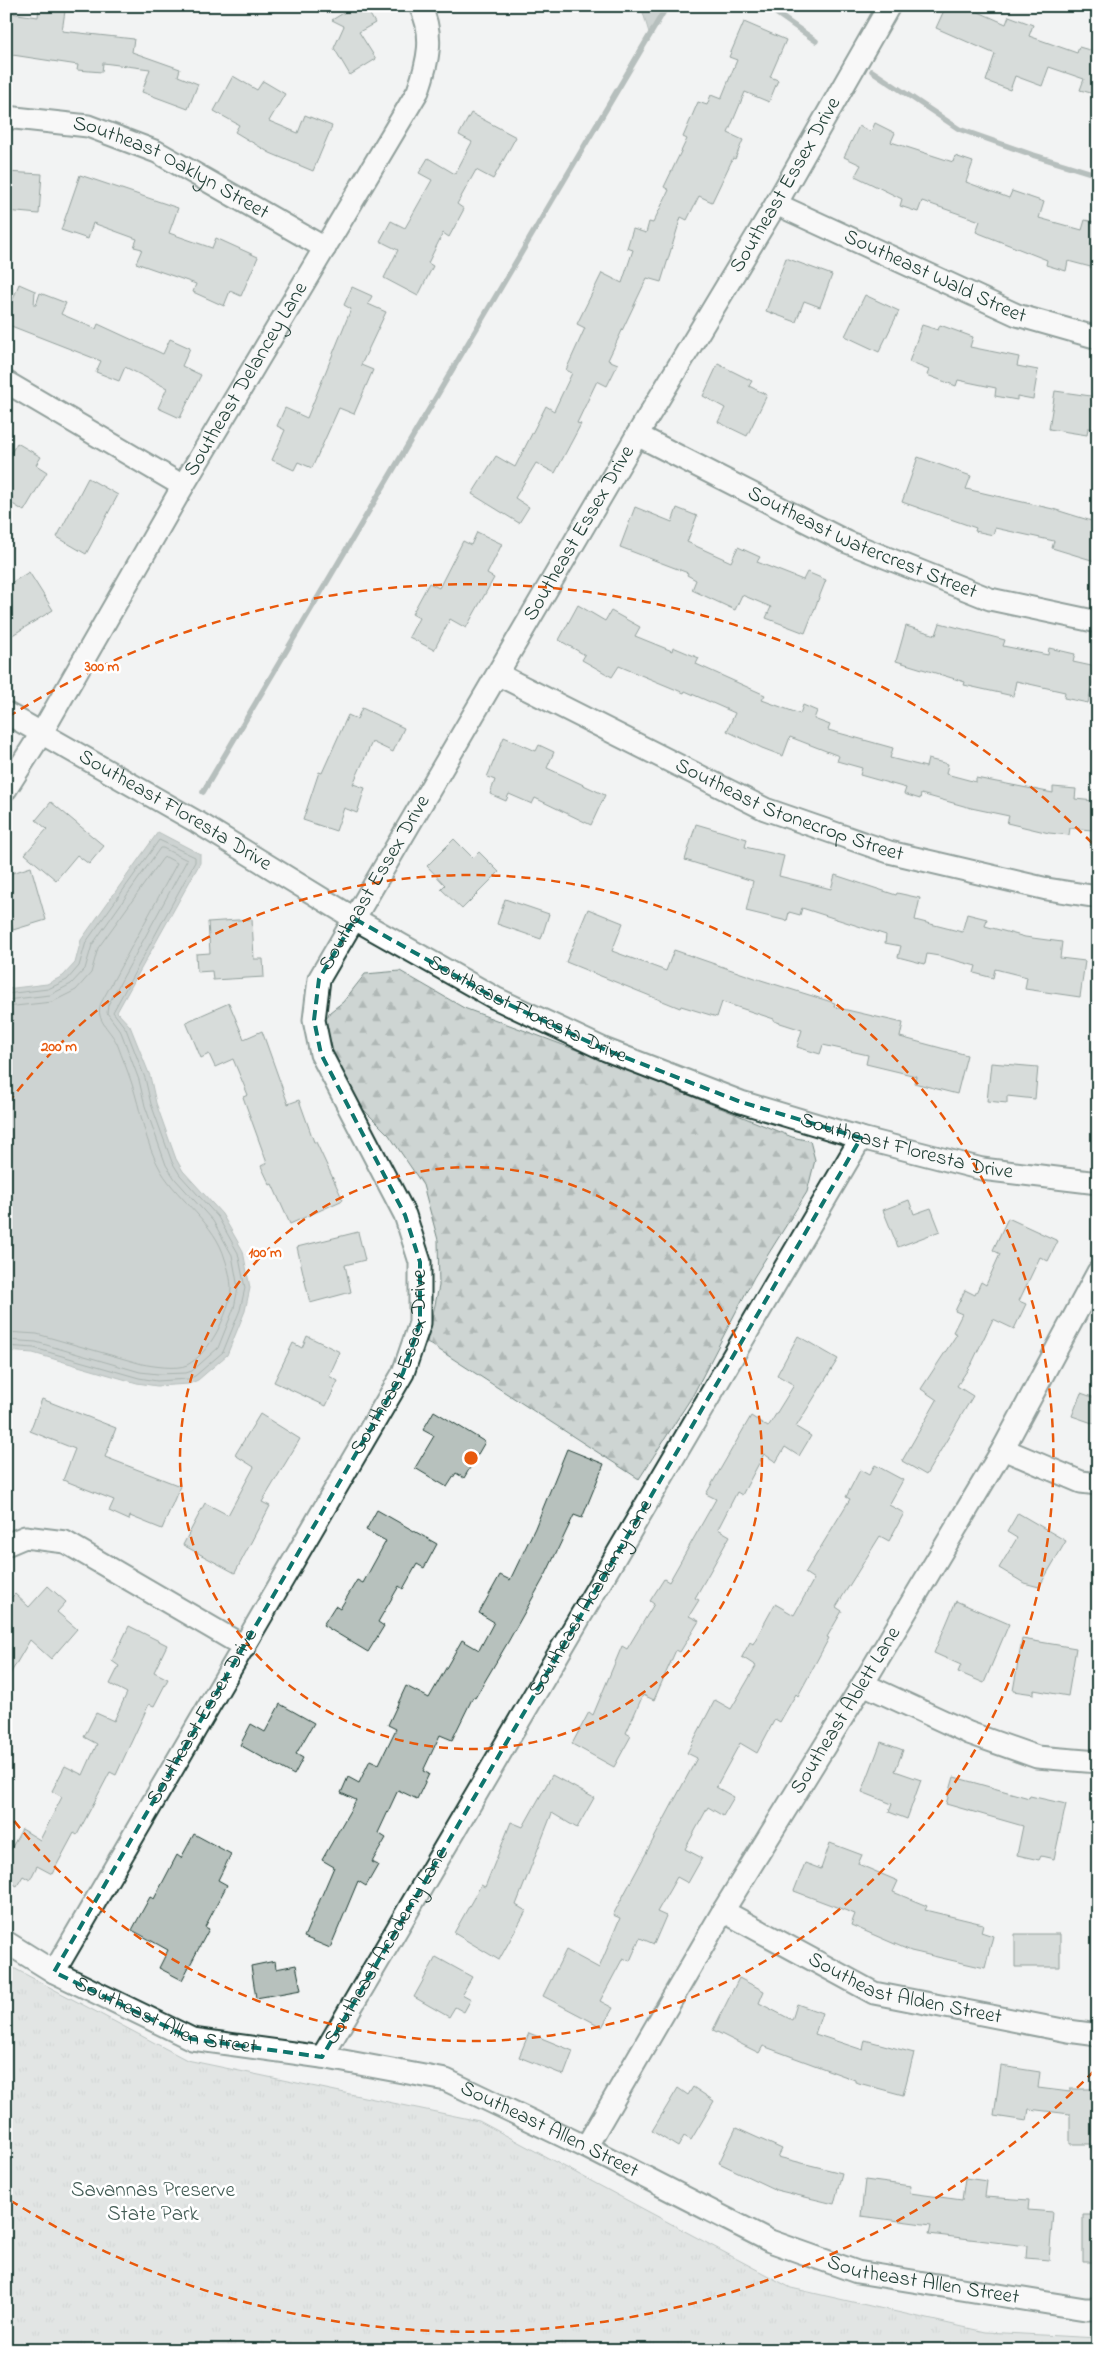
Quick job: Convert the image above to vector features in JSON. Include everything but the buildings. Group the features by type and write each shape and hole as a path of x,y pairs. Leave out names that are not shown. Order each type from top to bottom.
{"street":[{"name":"Southeast Essex Drive","path":"54,1972 403,1373 420,1323 420,1262 405,1215 321,1054 314,1020 319,979 637,434 776,204 889,6"},
{"name":"Southeast Delancey Lane","path":"6,789 41,734 183,486 418,91 428,60 423,13"},
{"name":"Southeast Oaklyn Street","path":"6,117 88,126 158,152 325,248"},
{"name":"Southeast Wald Street","path":"776,204 1017,315 1098,338"},
{"path":"6,382 183,486"},
{"name":"Southeast Watercrest Street","path":"637,434 856,546 990,599 1098,622"},
{"name":"Southeast Stonecrop Street","path":"498,675 765,810 889,852 1046,889 1098,897"},
{"name":"Southeast Floresta Drive","path":"6,713 197,822 354,919 495,998 606,1050 741,1102 861,1138 982,1169 1098,1184"},
{"name":"Southeast Academy Lane","path":"322,2057 861,1138"},
{"name":"Southeast Ablett Lane","path":"586,2147 723,1911 863,1684 1003,1449 1098,1272"},
{"path":"1003,1449 1081,1482 1098,1484"},
{"path":"6,1545 25,1537 65,1542 245,1647"},
{"path":"863,1684 969,1733 1037,1757 1098,1762"},
{"name":"Southeast Alden Street","path":"723,1911 874,1993 1068,2031 1098,2035"},
{"name":"Southeast Allen Street","path":"6,1942 54,1972 192,2040 322,2057 446,2080 586,2147 770,2241 857,2272 1085,2309 1098,2309"}],"highlighted area":[{"path":"355,919 495,998 606,1050 741,1102 861,1138 322,2057 192,2039 54,1972 403,1373 420,1323 420,1262 405,1215 321,1054 314,1020 319,979"}],"green space":[{"path":"400,971 464,1008 590,1055 792,1137 810,1141 815,1160 807,1192 754,1277 693,1395 639,1479 427,1342 439,1286 438,1240 423,1185 389,1135 360,1106 332,1051 325,1021 330,1012 343,1002 365,974"},
{"name":"Savannas Preserve State Park","path":"6,1964 187,2060 479,2121 791,2288 985,2332 1098,2338 1098,2350 6,2350"}],"water":[{"path":"641,6 667,6 650,36"},
{"path":"158,832 200,854 200,863 117,1012 130,1026 150,1076 156,1103 176,1159 183,1171 222,1214 243,1251 250,1288 245,1311 227,1355 198,1380 189,1384 157,1386 137,1383 33,1353 6,1351 6,989 47,984 63,976 75,963 81,940"}],"waterway":[{"path":"203,792 667,6"},
{"path":"766,6 816,41"},
{"path":"872,71 959,129 1098,175"}]}
